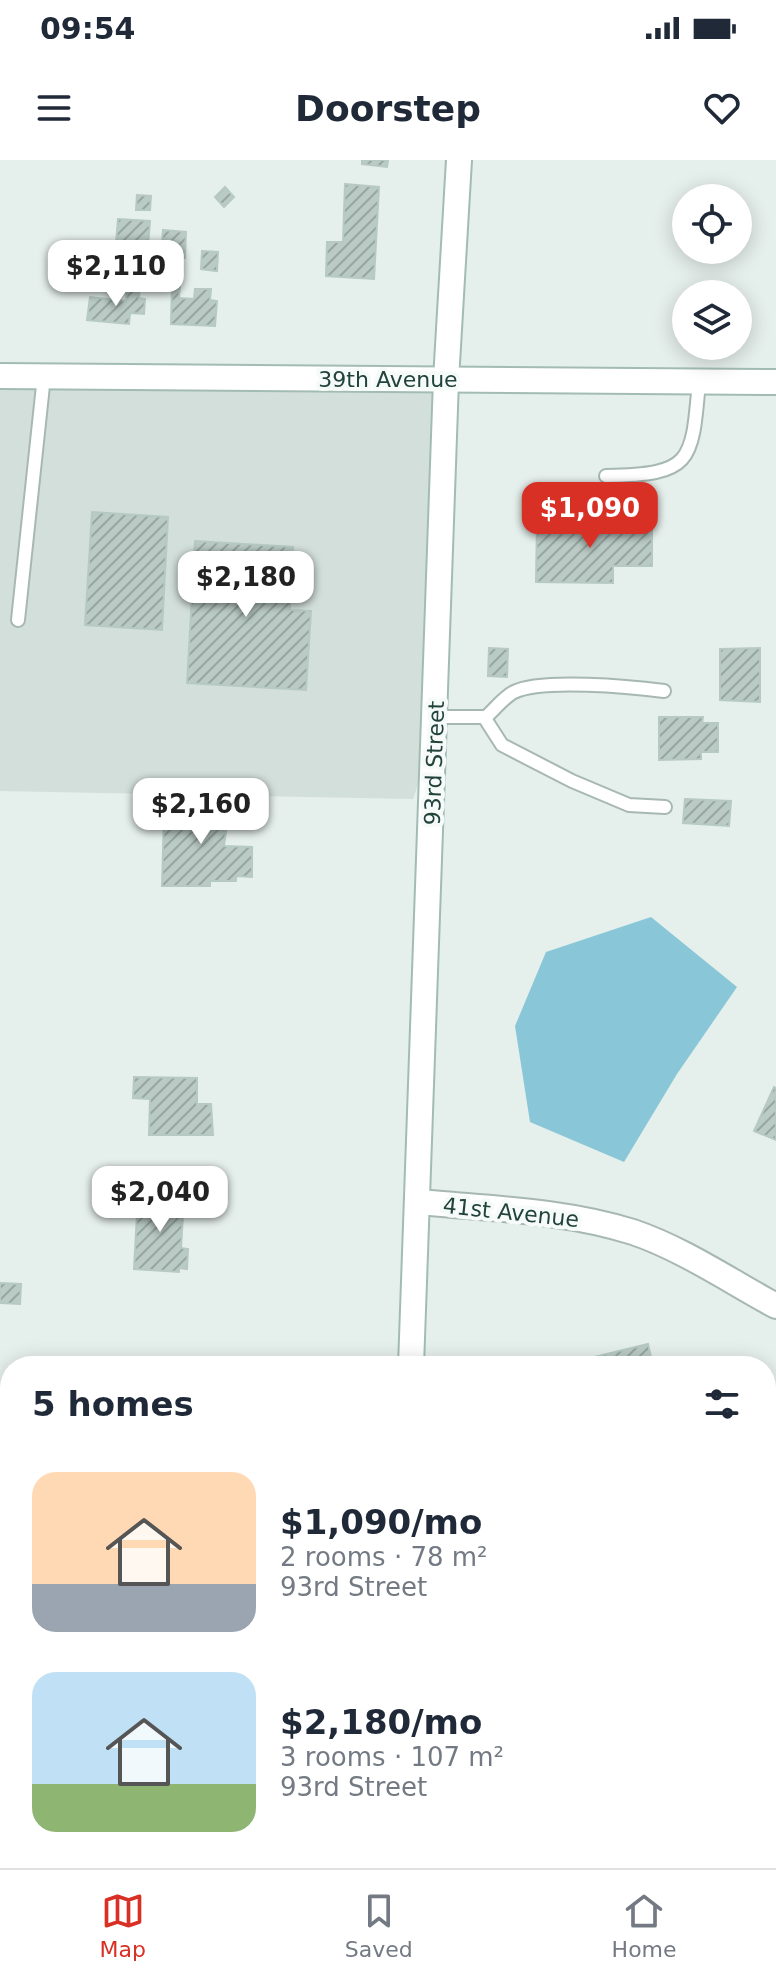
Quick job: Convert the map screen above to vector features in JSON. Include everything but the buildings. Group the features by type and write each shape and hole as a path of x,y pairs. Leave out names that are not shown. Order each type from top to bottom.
{"street":[{"name":"93rd Street","path":"411,1356 446,380 459,160"},
{"name":"39th Avenue","path":"0,376 776,382"},
{"name":"41st Avenue","path":"419,1202 577,1217 636,1233 686,1256 776,1306"}],"lane":[{"path":"18,620 44,376"},
{"path":"606,476 654,475 680,464 695,434 699,381"},
{"path":"436,717 484,717 514,692 529,689 573,686 664,691"},
{"path":"484,717 502,745 572,781 629,805 665,807"}],"shaded area":[{"path":"0,376 446,380 436,732 413,799 0,791"}],"water":[{"path":"651,917 737,987 677,1074 624,1162 530,1122 515,1026 546,952"}]}
